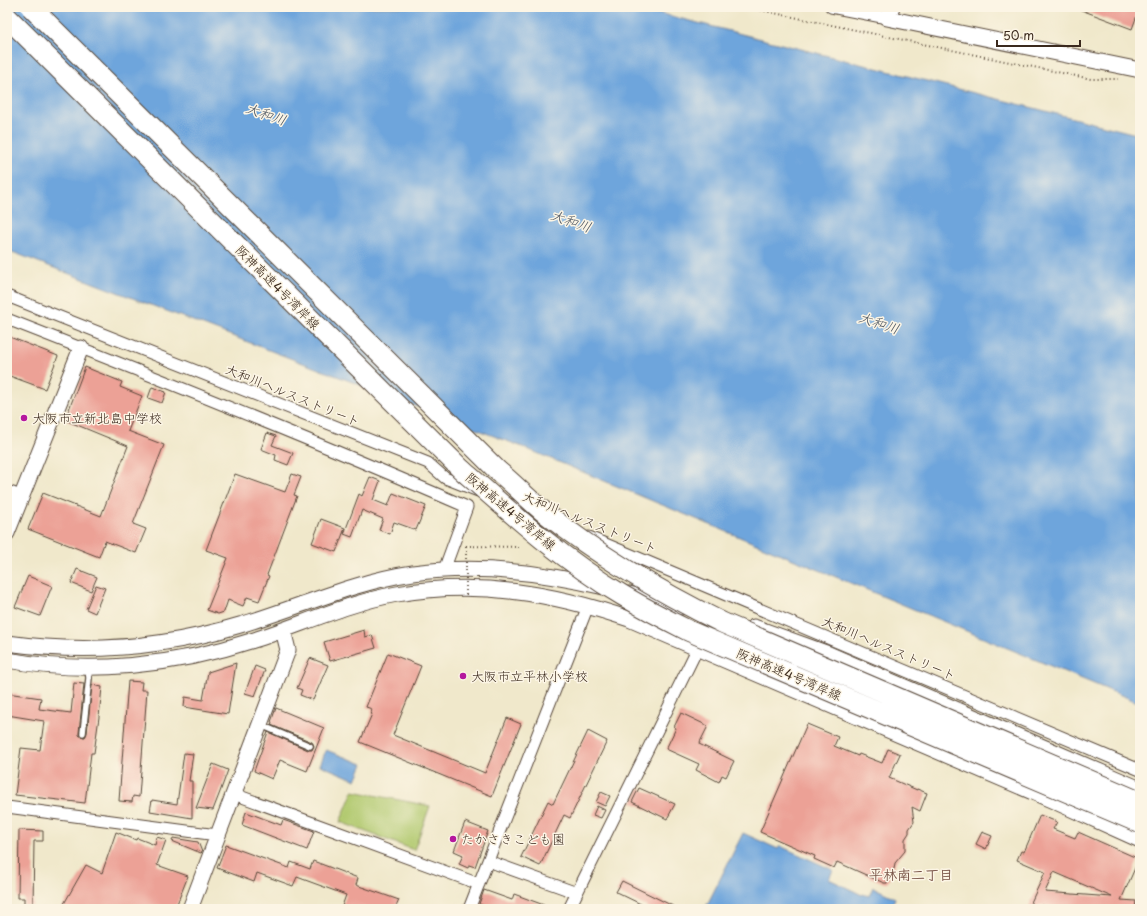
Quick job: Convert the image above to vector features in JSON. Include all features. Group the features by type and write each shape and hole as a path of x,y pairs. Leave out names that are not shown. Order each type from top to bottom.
{"highway":[{"name":"阪神高速4号湾岸線","path":"31,7 498,471 544,512 582,540 644,581 678,601 723,622 1140,802"},
{"name":"阪神高速4号湾岸線","path":"7,17 461,469 519,520 592,576 621,595 689,631 1140,823"}],"street":[{"path":"831,7 889,12 1140,70"},
{"name":"大和川ヘルスストリート","path":"7,296 428,463 445,478 664,567 1140,770"},
{"path":"7,319 373,466 467,507 444,570"},
{"path":"7,533 14,495 81,348"},
{"path":"7,643 31,647 61,649 158,644 188,639 241,625 358,585 413,573 474,569 537,574 580,582 714,615 752,626 826,653 1140,789"},
{"path":"7,660 57,666 88,667 115,666 178,659 220,651 366,601 396,594 427,589 458,588 493,588 528,592 588,606 630,619 1056,802 1140,840"},
{"path":"468,909 588,606"},
{"path":"570,909 714,615"},
{"path":"190,909 288,650 283,630"},
{"path":"234,794 479,884"},
{"path":"7,807 217,835"},
{"path":"488,861 578,893"}],"lane":[{"path":"83,733 89,678 88,667"},
{"path":"260,725 310,746"}],"path":[{"path":"745,7 1091,79 1119,79"},
{"path":"466,598 466,546 519,547"}],"green space":[{"path":"353,791 430,806 414,850 340,822"}],"water":[{"name":"大和川","path":"7,7 635,7 1140,135 1140,703 520,446 7,250"},
{"path":"326,750 363,764 356,780 320,765"},
{"path":"743,833 778,849 780,846 833,870 829,879 862,895 869,896 873,887 895,898 891,908 893,909 705,909"}],"building":[{"path":"1076,7 1140,7 1132,29"},
{"path":"7,336 58,356 45,389 7,375"},
{"path":"85,367 122,382 120,387 142,396 128,431 164,445 133,524 146,529 136,553 105,541 99,557 28,529 43,493 101,516 128,446 65,420"},
{"path":"152,387 166,392 162,403 148,398"},
{"path":"267,433 276,436 272,445 293,453 288,465 275,460 276,455 261,449"},
{"path":"235,474 285,492 292,474 301,477 294,495 297,496 267,575 269,576 259,601 247,597 243,606 228,600 224,612 218,614 207,610 228,558 206,550"},
{"path":"370,477 380,481 373,500 388,506 393,493 426,506 416,530 394,522 390,534 379,530 383,519 362,510 352,537 344,534 359,494 362,496"},
{"path":"321,519 345,528 336,552 312,543"},
{"path":"77,569 97,577 91,591 71,583"},
{"path":"28,576 52,586 40,616 15,607"},
{"path":"96,585 105,588 95,613 86,609"},
{"path":"364,630 365,637 372,635 376,648 330,661 324,642"},
{"path":"388,653 421,666 393,735 485,773 507,718 521,724 492,796 360,742 372,714 372,709 366,707"},
{"path":"310,658 328,665 313,700 300,695 302,690 297,688"},
{"path":"236,663 228,714 184,707 185,697 203,700 208,672"},
{"path":"255,666 265,670 255,696 245,693"},
{"path":"128,681 142,682 141,690 147,690 139,797 133,796 132,802 119,801"},
{"path":"74,683 84,684 79,733 82,737 85,737 87,733 92,685 102,687 94,753 91,753 85,803 15,795 21,748 40,750 44,721 7,715 7,693 41,698 39,709 71,713"},
{"path":"276,708 324,728 307,771 280,760 272,779 254,771 268,732 308,750 312,750 314,746 312,742 271,725"},
{"path":"681,713 708,726 699,744 734,761 726,777 722,775 719,782 696,770 699,764 666,749"},
{"path":"807,724 838,737 834,746 858,756 859,754 882,763 888,749 900,754 889,778 927,793 920,811 912,807 914,822 905,839 905,851 895,863 894,869 889,874 890,879 887,883 837,862 834,868 814,859 815,856 760,832"},
{"path":"588,731 607,741 570,818 564,815 540,866 521,857 548,801 553,804"},
{"path":"184,753 193,754 189,781 192,781 192,818 150,811 152,800 177,804"},
{"path":"213,764 228,770 220,792 213,810 196,808"},
{"path":"639,788 675,804 667,819 632,802"},
{"path":"601,792 610,796 605,806 596,802"},
{"path":"597,806 605,810 601,818 593,815"},
{"path":"246,812 281,825 283,820 314,831 307,850 242,825"},
{"path":"1040,815 1057,822 1053,829 1075,838 1078,832 1139,859 1121,900 1136,901 1135,909 1072,909 1039,905 1038,909 1028,909 1045,872 1017,860 1021,851 1024,852","holes":["1054,872 1112,897 1045,892"]},
{"path":"465,822 488,831 475,867 469,865 468,868 459,864 463,855 454,851"},
{"path":"19,830 43,831 43,841 34,841 33,906 24,906 24,898 18,898"},
{"path":"116,832 136,840 137,838 155,845 157,837 166,840 157,865 188,876 175,909 61,909 86,865 102,873"},
{"path":"982,832 992,836 986,849 976,844"},
{"path":"173,838 198,842 202,852 201,853 172,841"},
{"path":"226,845 289,868 291,862 310,869 313,861 358,878 356,885 399,900 395,909 341,909 346,895 297,877 293,886 257,873 254,882 217,868"},
{"path":"622,881 679,909 651,909 616,892"},
{"path":"484,890 512,900 514,894 552,909 494,909 479,904"}],"place":[{"name":"大阪市立新北島中学校","path":"24,418"},
{"name":"大阪市立平林小学校","path":"463,676"},
{"name":"たかさきこども園","path":"453,839"}],"district":[{"name":"平林南二丁目","path":"911,875"}]}
